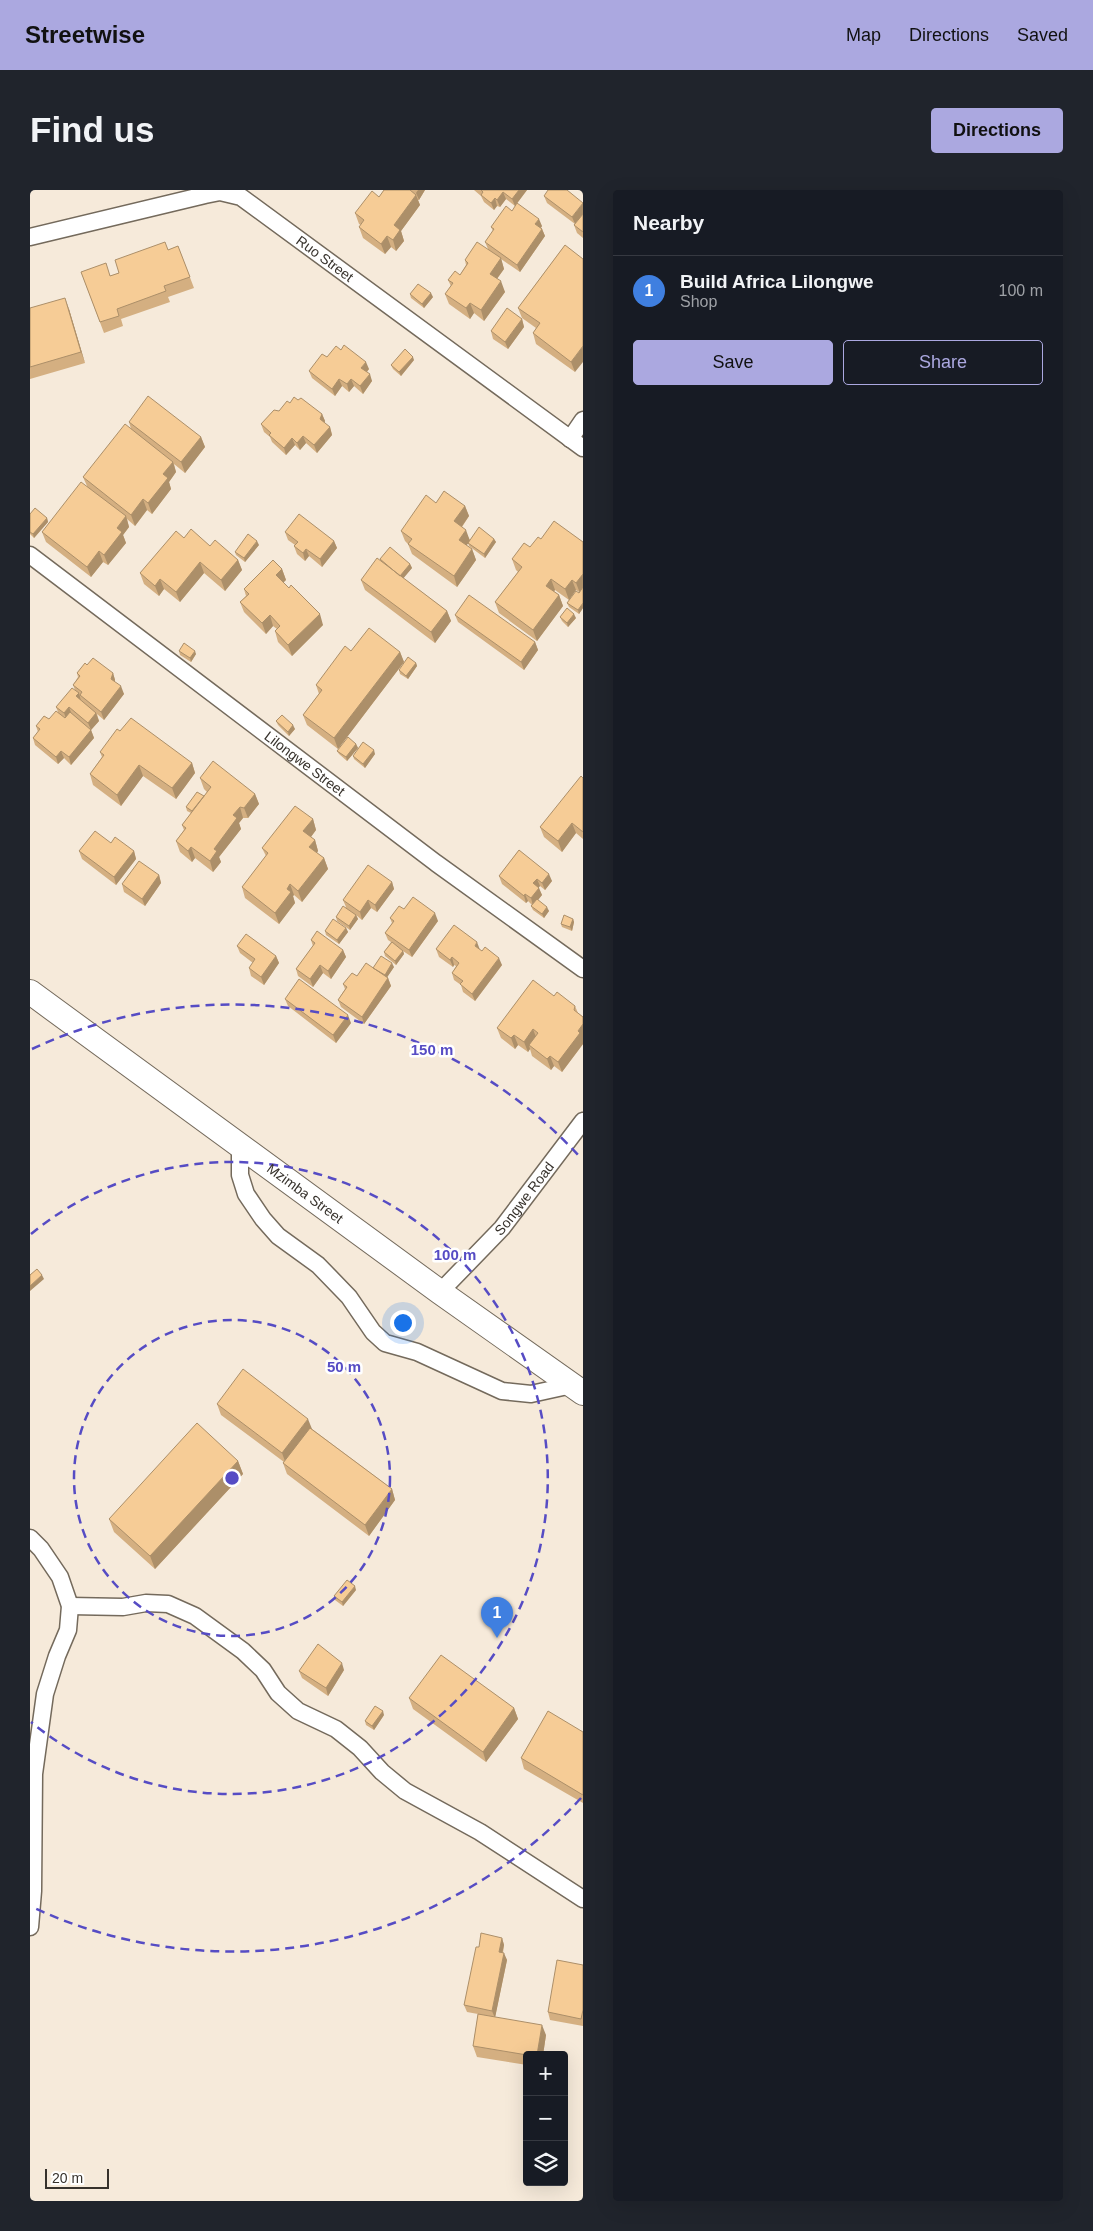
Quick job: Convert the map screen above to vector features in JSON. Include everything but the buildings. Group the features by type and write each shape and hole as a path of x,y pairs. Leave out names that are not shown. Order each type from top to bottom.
{"main road":[{"name":"Mzimba Street","path":"30,992 440,1292 578,1389"}],"street":[{"name":"Ruo Street","path":"30,237 220,192 241,197 576,443"},
{"path":"576,443 583,420"},
{"name":"Lilongwe Street","path":"30,555 436,863 583,969"},
{"name":"Songwe Road","path":"440,1292 502,1228 583,1121"},
{"path":"240,1146 240,1175 244,1188 263,1219 278,1236 318,1265 349,1297 373,1332 384,1343 417,1352 502,1391 531,1394 578,1389"},
{"path":"30,1538 41,1548 60,1577 70,1606 68,1630 56,1656 45,1694 34,1774 30,1927"},
{"path":"70,1606 123,1607 146,1603 168,1604 195,1616 243,1651 262,1670 278,1693 298,1711 336,1729 360,1748 382,1772 405,1791 480,1832 583,1898"}],"place":[{"name":"Build Africa Lilongwe","path":"497,1638"}]}
